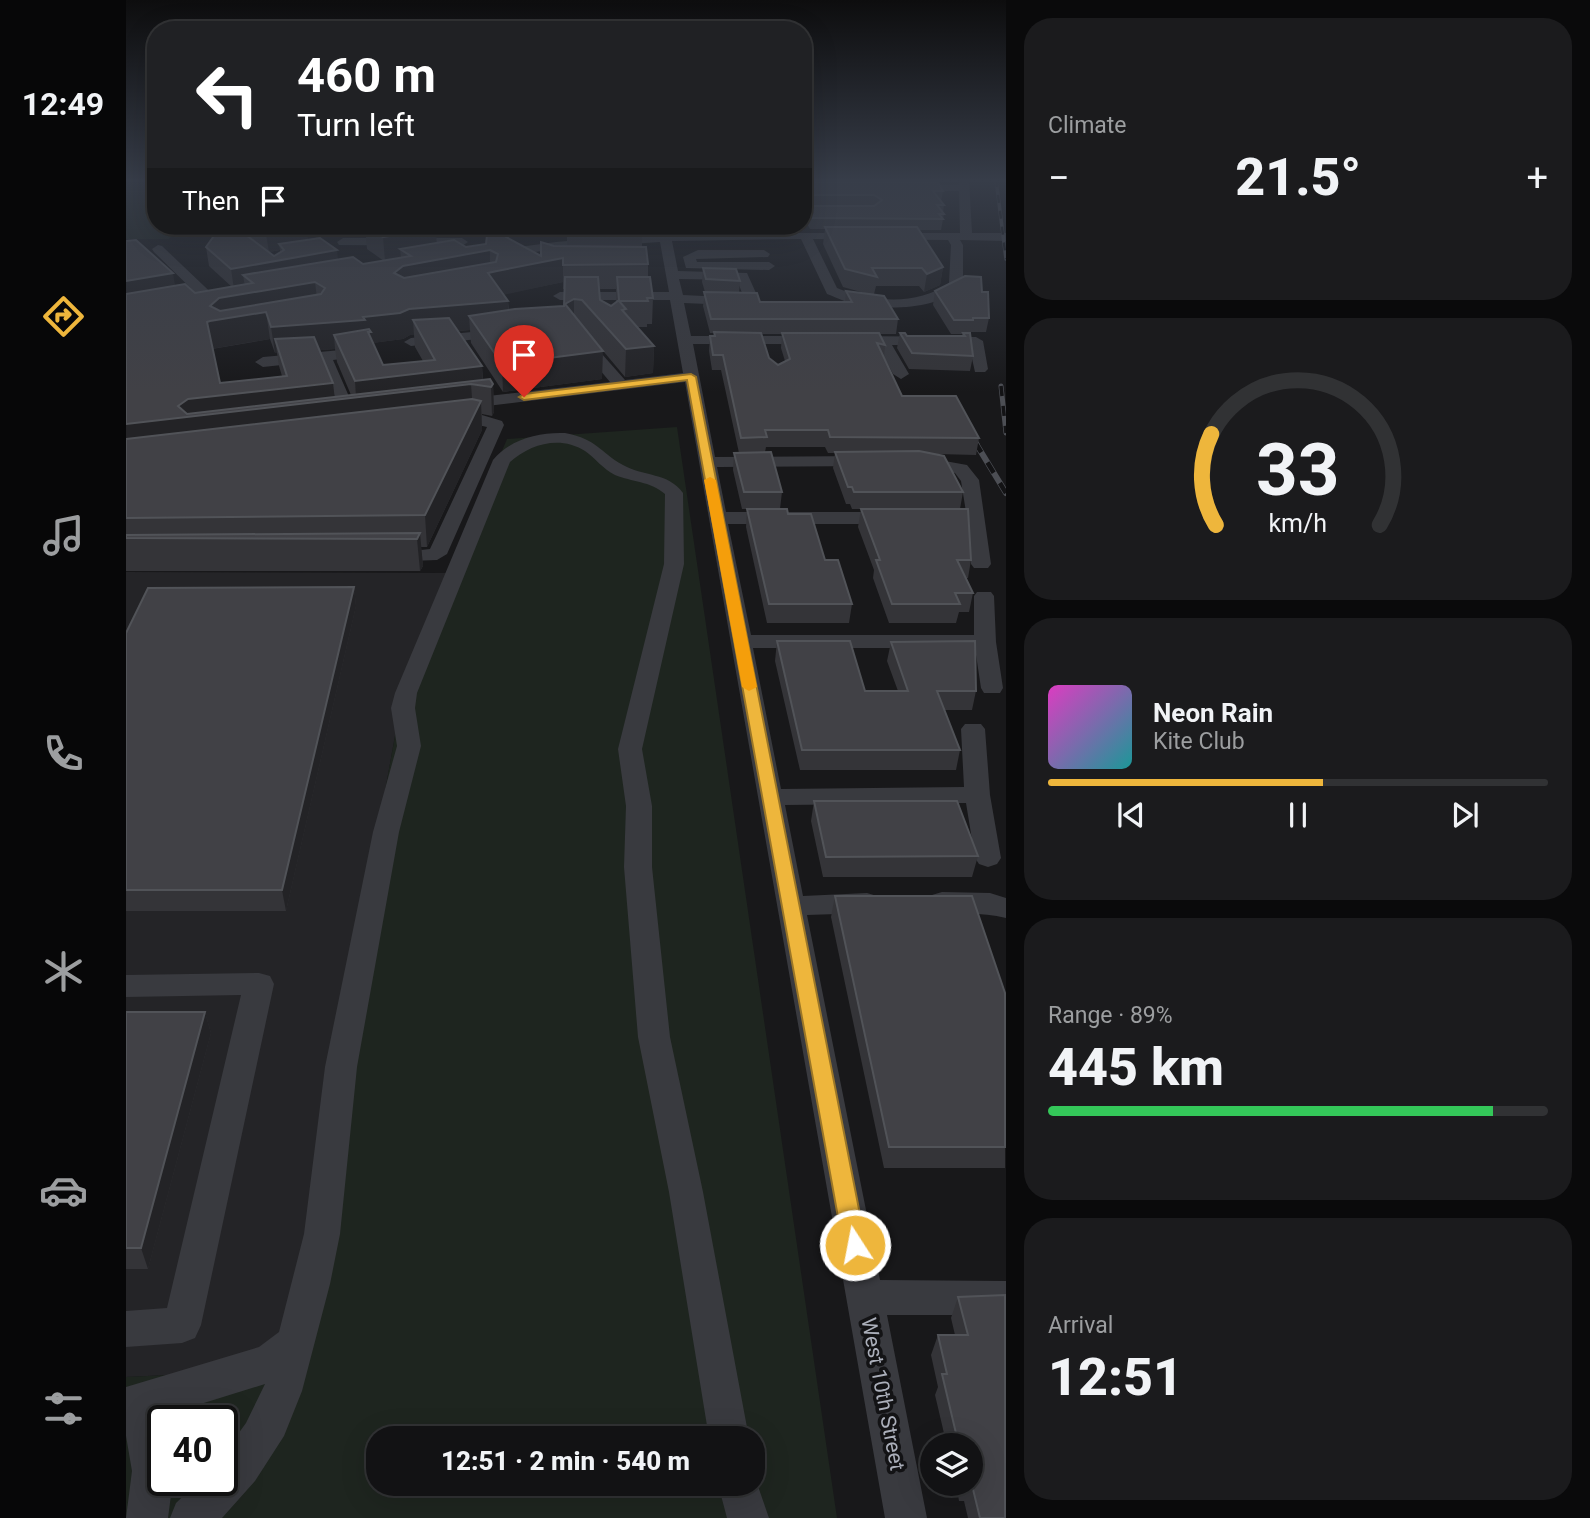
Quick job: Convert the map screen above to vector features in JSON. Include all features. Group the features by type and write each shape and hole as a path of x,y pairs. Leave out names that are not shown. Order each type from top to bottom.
{"street":[{"path":"400,250 467,252 482,250"},
{"path":"646,250 672,269 753,302 742,276 672,269"},
{"path":"559,296 606,296 723,250"},
{"path":"672,269 689,257 691,265 695,266 769,265 763,250"},
{"path":"806,250 832,291 856,301 922,301 945,295 956,285 957,250"},
{"path":"157,253 214,303 218,324"},
{"name":"West 10th Street","path":"672,269 906,1518"},
{"path":"606,296 608,316"},
{"path":"575,331 621,385"},
{"path":"411,342 460,343 510,332"},
{"path":"684,340 770,346 829,340 976,341 980,369"},
{"path":"883,341 901,374"},
{"path":"263,362 364,352"},
{"path":"324,356 349,417"},
{"path":"447,406 494,395 691,377"},
{"path":"366,558 437,554 496,425 482,420 433,425"},
{"path":"191,1518 213,1498 257,1443 277,1405 312,1284 322,1234 341,1067 384,845 409,746 403,708 406,693 502,460 512,449 534,441 564,439 585,443 614,468 667,484 674,493 674,564 630,748 639,806 638,867 654,1037 686,1192 727,1426"},
{"path":"707,462 896,461 961,469 970,480 981,564"},
{"path":"718,519 908,518"},
{"path":"935,518 976,518"},
{"path":"984,596 985,642 992,688"},
{"path":"741,641 985,642"},
{"path":"974,729 977,795 988,858"},
{"path":"770,797 977,795"},
{"path":"791,906 900,902 990,903 1006,908"},
{"path":"126,986 259,984 182,1325 126,1329"},
{"path":"864,1297 1006,1298"},
{"path":"126,1407 270,1363 295,1343"},
{"path":"126,1413 146,1426 153,1471 147,1518"},
{"path":"742,1496 748,1518"}],"shaded area":[{"path":"677,427 837,1518 126,1518 126,1377 280,1370 405,681 507,439"},
{"path":"126,572 450,573 405,681 280,1370 126,1377"}],"building":[{"path":"126,250 147,250 173,273 126,281"},
{"path":"209,250 266,250 274,256 284,250 337,250 231,269"},
{"path":"401,250 530,250 541,256 541,250 646,250 648,264 563,265 563,258 497,271 488,273 508,301 409,309 400,313 363,317 365,320 271,327 266,312 210,321 207,322 220,383 287,376 275,339 314,337 333,383 188,399 178,406 187,414 490,379 493,384 491,387 471,384 126,424 126,294 185,284 195,293 253,283 243,275 353,257 363,264 411,256","holes":["490,250 498,254 496,262 404,278 394,273 403,266","315,282 325,288 321,294 220,311 210,306 219,298"]},
{"path":"836,250 932,250 943,267 927,274 922,268 872,268 877,277 845,269"},
{"path":"703,268 736,269 740,281 706,279"},
{"path":"965,276 981,277 982,292 988,292 989,318 954,320 935,291"},
{"path":"565,277 598,277 600,300 611,306 619,300 617,277 650,277 653,298 647,298 648,301 619,301 626,309 622,310 654,346 626,349 582,300 574,299 565,304 603,351 502,364 469,316 515,309 564,306"},
{"path":"846,291 884,296 898,319 711,319 704,292 757,293 760,302 852,302"},
{"path":"449,318 482,366 355,381 334,335 369,329 383,365 435,360 413,320"},
{"path":"714,332 761,333 769,358 778,365 790,359 782,333 879,333 885,345 877,343 902,396 956,396 979,438 830,437 828,430 765,430 767,437 741,438 723,355 713,355 710,336 715,336"},
{"path":"900,333 907,336 965,336 963,333 970,333 973,356 912,353"},
{"path":"472,399 481,401 425,515 126,518 126,439"},
{"path":"919,451 944,456 963,492 854,492 852,487 848,487 835,452"},
{"path":"771,452 782,492 744,492 734,453"},
{"path":"747,509 787,509 788,514 811,514 825,560 838,560 852,604 769,604"},
{"path":"861,509 968,509 971,560 957,560 973,593 955,593 960,604 892,604 876,560 880,560"},
{"path":"420,533 417,539 126,538 126,535"},
{"path":"354,587 282,890 126,890 126,633 148,588"},
{"path":"777,641 850,641 865,691 908,691 891,642 975,641 976,691 937,691 960,750 802,750"},
{"path":"814,801 957,801 978,856 826,857"},
{"path":"835,896 972,896 1005,993 1005,1147 889,1147"},
{"path":"126,1012 205,1012 141,1248 126,1248"},
{"path":"1005,1295 1005,1518 980,1518 975,1496 983,1496 983,1433 956,1433 942,1374 947,1374 938,1335 968,1335 958,1297"}],"railway":[{"path":"1005,250 1006,259"},
{"path":"1001,386 1006,433"},
{"path":"968,430 977,444"},
{"path":"975,442 1006,493"}],"slow traffic":[{"path":"710,480 749,687"}],"route":[{"path":"524,397 691,377 855,1245"}]}
